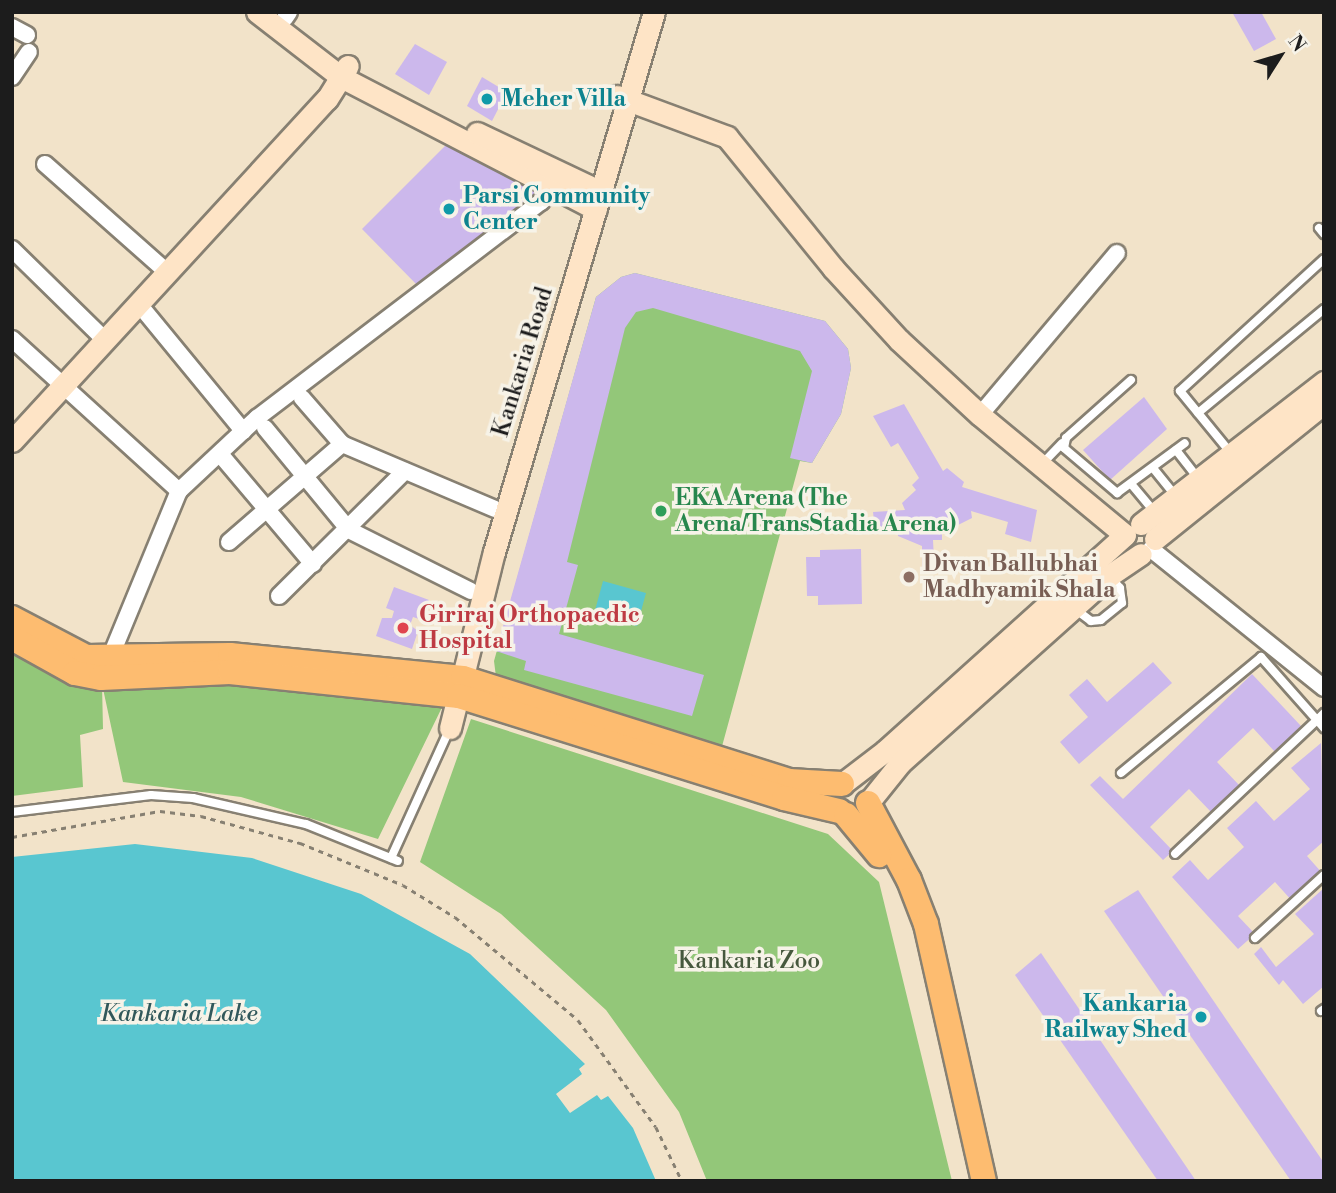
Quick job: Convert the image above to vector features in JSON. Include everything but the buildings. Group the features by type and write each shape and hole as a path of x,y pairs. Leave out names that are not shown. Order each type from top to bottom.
{"main road":[{"path":"257,12 344,71 552,188 593,198"},
{"path":"642,12 623,98 727,137 833,268 899,340 980,415 1078,493 1085,504 1144,534"},
{"name":"Kankaria Road","path":"450,728 455,686 593,198 623,98 654,12"},
{"path":"284,14 344,71 593,198"},
{"path":"12,441 327,99 344,71"},
{"path":"455,686 471,591 593,198"},
{"path":"455,686 784,798 858,815 900,763 1110,575 1177,497 1324,382"},
{"path":"984,1181 939,1009 914,928 897,885 868,838 842,813 834,794 842,784 1144,534 1324,403"},
{"path":"12,618 105,669"},
{"path":"12,638 75,673 105,669 230,672 455,686 789,781 860,784 922,913 972,1181"}],"street":[{"path":"45,164 168,273"},
{"path":"105,669 178,491 243,431 541,202 552,188"},
{"path":"12,249 104,339"},
{"path":"980,415 1117,253"},
{"path":"138,303 243,431"},
{"path":"12,339 178,491"},
{"path":"302,398 342,444 495,509"},
{"path":"265,428 349,530 471,591"},
{"path":"229,542 342,444"},
{"path":"220,454 313,564"},
{"path":"279,596 349,530 405,471"},
{"path":"1144,534 1324,688"}],"lane":[{"path":"1232,454 1180,391 1324,259"},
{"path":"1198,413 1324,309"},
{"path":"1042,464 1131,380"},
{"path":"1062,443 1111,491 1124,492 1185,443"},
{"path":"1176,450 1200,480"},
{"path":"1153,468 1177,497"},
{"path":"1132,485 1144,534"},
{"path":"1121,773 1261,657 1324,728"},
{"path":"1175,854 1324,713"},
{"path":"12,812 151,795 192,798 306,824 394,859 450,728"},
{"path":"1255,938 1324,875"}],"path":[{"path":"12,837 160,811 187,814 300,843 403,885 455,917 578,1020 656,1127 682,1181"}],"green space":[{"name":"EKA Arena (The Arena/TransStadia Arena)","path":"635,273 825,321 848,349 851,368 841,414 812,463 800,461 721,750 496,677 494,661 596,297 621,277"},
{"path":"12,651 448,695 378,839 241,797 123,782 102,684 103,729 80,735 83,787 12,796"},
{"name":"Kankaria Zoo","path":"471,719 828,834 879,882 952,1181 707,1181 679,1112 606,1010 501,914 420,862"}],"water":[{"path":"603,581 646,593 637,626 594,614"},
{"name":"Kankaria Lake","path":"135,844 252,858 361,894 470,954 585,1064 579,1069 582,1074 556,1094 570,1113 597,1095 601,1100 608,1096 633,1128 656,1181 12,1181 12,857"}],"place":[{"name":"Meher Villa","path":"487,99"},
{"name":"Parsi Community Center","path":"449,209"},
{"name":"EKA Arena (The Arena/TransStadia Arena)","path":"661,511"},
{"name":"Divan Ballubhai Madhyamik Shala","path":"909,577"},
{"name":"Giriraj Orthopaedic Hospital","path":"403,628"},
{"name":"Kankaria Railway Shed","path":"1201,1017"}]}
